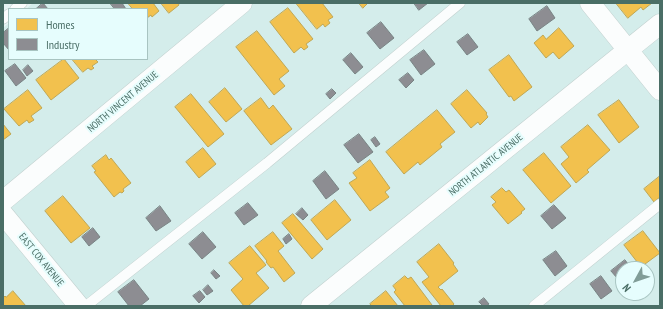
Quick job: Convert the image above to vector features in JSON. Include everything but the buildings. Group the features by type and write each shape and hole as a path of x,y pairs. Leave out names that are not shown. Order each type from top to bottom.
{"street":[{"name":"NORTH VINCENT AVENUE","path":"3,201 242,3"},
{"path":"590,3 660,90"},
{"name":"NORTH ATLANTIC AVENUE","path":"311,306 660,24"},
{"name":"EAST COX AVENUE","path":"3,214 79,306"}],"lane":[{"path":"86,306 267,163 460,3"},
{"path":"534,306 660,204"}],"shaded area":[{"path":"33,3 660,3 660,306 3,306 3,28 8,24 8,60 148,60 148,8 27,8"}]}
